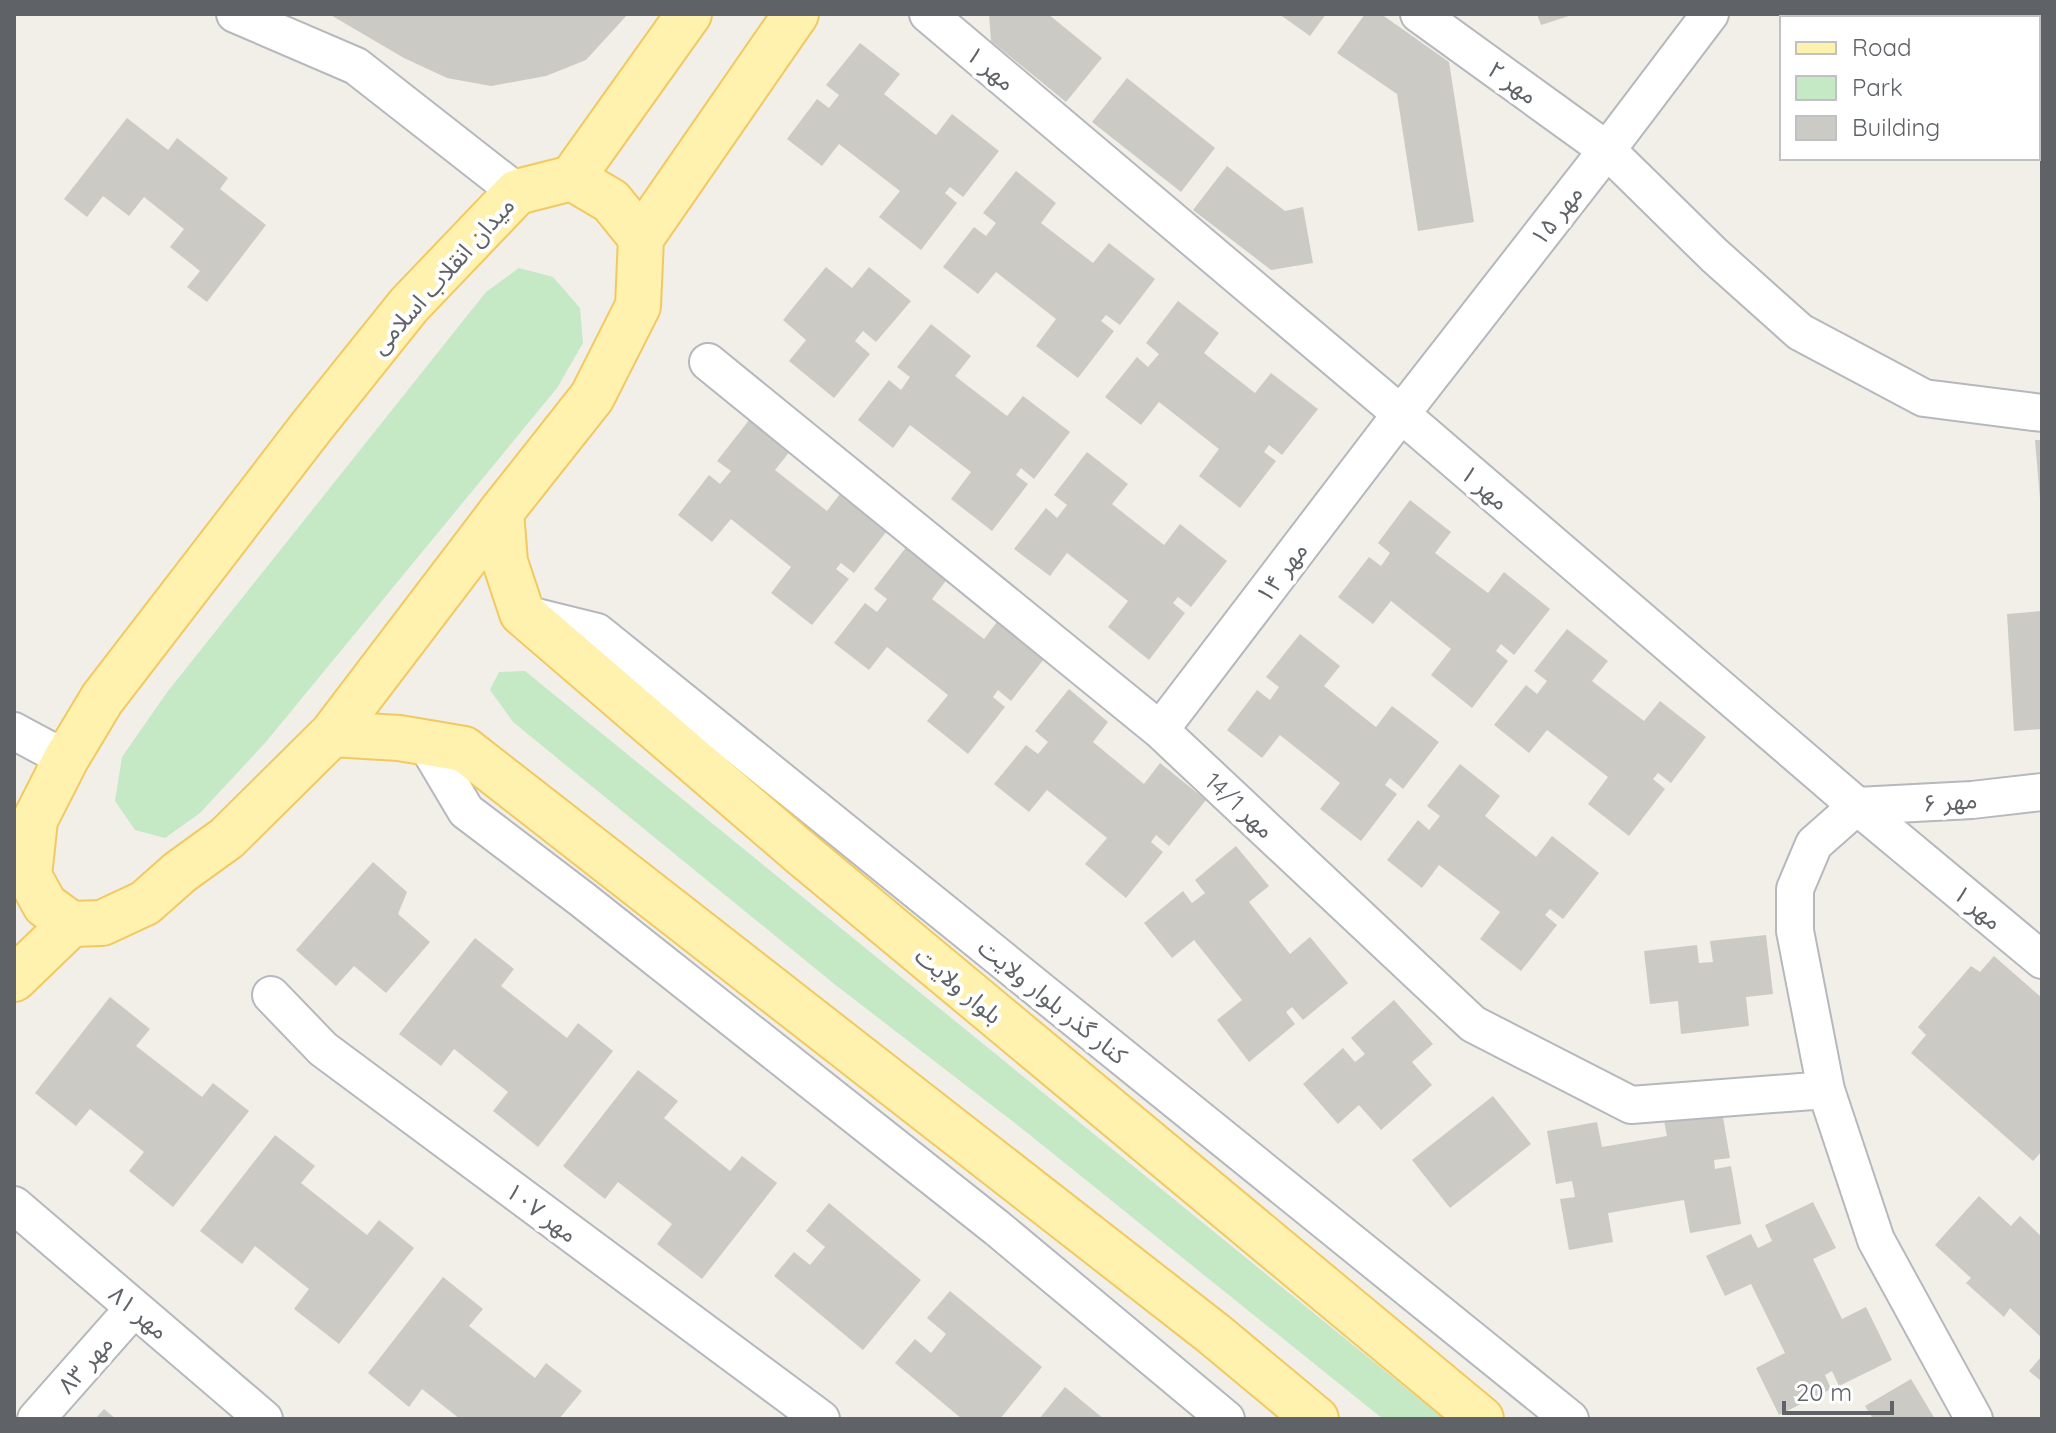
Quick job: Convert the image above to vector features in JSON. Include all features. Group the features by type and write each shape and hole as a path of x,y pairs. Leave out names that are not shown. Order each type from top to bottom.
{"main road":[{"path":"641,238 611,201 572,178 689,14"},
{"path":"14,979 71,924 102,923 145,903 180,872 227,838 332,734 592,397 638,306 641,238 796,14"},
{"name":"میدان انقلاب اسلامی","path":"71,924 22,884 35,820 66,759 102,699 409,305 517,192 572,178"},
{"path":"501,512 505,562 522,613"},
{"name":"بلوار ولایت","path":"522,613 813,863 1481,1419"},
{"path":"332,734 399,738 464,749 1214,1334 1316,1419"}],"street":[{"path":"237,14 356,66 517,192"},
{"name":"مهر ۱","path":"928,14 2042,960"},
{"name":"مهر ۲","path":"1419,14 1607,150 1714,255 1800,332 1924,398 2042,413"},
{"name":"مهر ۱۵","path":"1401,414 1710,14"},
{"name":"مهر 14/1","path":"708,362 1160,730 1473,1024 1631,1105 1826,1090"},
{"name":"مهر ۱۴","path":"1160,730 1401,414"},
{"name":"کنار گذر بلوار ولایت","path":"522,613 597,632 1570,1419"},
{"path":"14,731 66,759"},
{"path":"425,742 466,811 997,1228 1226,1419"},
{"name":"مهر ۶","path":"1857,806 1972,800 2042,792"},
{"path":"1857,806 1814,844 1795,889 1795,931 1826,1090 1876,1240 1974,1419"},
{"name":"مهر ۱۰۷","path":"271,995 323,1049 821,1419"},
{"name":"مهر ۸۱","path":"14,1205 264,1419"},
{"name":"مهر ۸۳","path":"36,1419 134,1308"}],"green space":[{"path":"519,268 553,277 580,308 583,343 557,388 265,743 200,813 165,838 135,830 115,801 122,757 168,691 486,292"},
{"path":"525,671 1444,1419 1383,1419 1020,1127 833,983 513,722 490,690 499,672"}],"building":[{"path":"329,14 628,14 586,60 546,76 491,86 447,78 404,58"},
{"path":"989,14 1048,14 1102,58 1066,102 991,41"},
{"path":"1279,14 1326,14 1310,36"},
{"path":"1365,14 1381,14 1449,62 1474,222 1418,231 1397,94 1337,53"},
{"path":"1537,14 1572,14 1572,15 1541,25"},
{"path":"2042,14 2042,149 2040,16 2006,16"},
{"path":"860,43 900,74 884,94 936,135 952,114 999,151 963,197 950,187 945,193 957,203 921,250 879,217 900,191 839,144 822,166 787,139 817,99 829,108 839,95 826,85"},
{"path":"1127,78 1215,148 1181,192 1092,122"},
{"path":"127,118 168,150 177,138 228,178 220,189 266,225 207,302 187,287 200,271 170,247 184,229 144,197 129,216 103,196 87,217 64,199"},
{"path":"1227,166 1285,211 1303,207 1313,263 1271,270 1193,210"},
{"path":"1016,171 1056,203 1041,223 1093,263 1109,243 1155,279 1120,325 1106,315 1101,321 1114,331 1078,378 1036,346 1056,319 996,272 978,294 943,267 974,227 986,236 996,223 983,213"},
{"path":"826,267 852,288 869,267 911,301 876,342 863,331 855,341 870,354 834,398 789,361 806,340 783,320"},
{"path":"1178,301 1219,333 1204,353 1255,393 1271,373 1318,409 1282,455 1269,445 1264,452 1276,461 1240,508 1199,476 1219,449 1159,402 1141,425 1105,397 1137,357 1148,367 1159,354 1146,343"},
{"path":"931,324 971,356 955,376 1007,416 1023,396 1070,432 1034,479 1021,468 1016,475 1028,484 992,531 951,499 971,472 910,425 893,448 858,420 889,380 901,390 910,377 897,367"},
{"path":"750,419 791,450 775,470 827,511 843,490 890,527 854,573 841,563 836,569 849,579 812,625 771,593 791,567 731,519 712,542 678,515 709,475 720,484 731,471 717,461"},
{"path":"2035,440 2042,440 2042,499 2040,499"},
{"path":"1087,452 1128,484 1112,504 1164,545 1180,524 1227,561 1191,607 1178,597 1173,603 1185,613 1149,660 1108,627 1128,601 1067,553 1050,576 1014,549 1046,508 1057,518 1067,505 1054,495"},
{"path":"1410,500 1451,532 1435,553 1488,593 1504,572 1550,609 1514,655 1501,644 1496,651 1508,661 1472,708 1431,675 1451,649 1391,601 1373,624 1338,597 1369,557 1381,566 1390,553 1378,543"},
{"path":"907,546 948,578 932,599 984,639 1000,618 1047,655 1011,701 998,690 993,697 1005,707 968,754 927,721 948,695 887,647 869,670 834,643 865,603 877,612 887,599 874,589"},
{"path":"2042,611 2042,729 2014,731 2007,614"},
{"path":"1567,629 1608,661 1592,681 1644,721 1660,701 1706,737 1671,783 1658,773 1653,779 1665,789 1629,836 1588,804 1608,777 1547,730 1529,753 1494,725 1526,685 1537,694 1547,681 1534,671"},
{"path":"1300,634 1340,666 1324,686 1376,727 1392,706 1439,742 1403,789 1390,778 1385,785 1397,794 1361,841 1320,809 1340,783 1280,735 1262,758 1227,730 1257,690 1270,700 1279,687 1266,677"},
{"path":"1069,689 1108,722 1093,742 1144,784 1160,763 1206,800 1169,846 1156,835 1151,842 1163,852 1126,898 1085,864 1107,838 1047,790 1029,812 994,784 1026,745 1038,754 1048,742 1035,731"},
{"path":"1460,764 1500,796 1485,816 1536,857 1552,836 1599,873 1563,919 1550,909 1545,915 1557,925 1521,971 1480,939 1500,912 1439,865 1422,888 1387,860 1418,820 1429,830 1440,816 1427,806"},
{"path":"1236,846 1269,886 1249,902 1290,954 1310,937 1348,983 1303,1020 1292,1007 1286,1012 1295,1024 1249,1062 1217,1020 1242,1000 1194,940 1172,958 1144,923 1183,891 1192,903 1205,893 1195,880"},
{"path":"373,862 407,892 398,914 430,942 386,993 354,966 336,986 296,950"},
{"path":"1766,935 1773,994 1746,997 1749,1026 1681,1034 1678,1001 1650,1004 1644,951 1697,945 1699,963 1713,962 1710,941"},
{"path":"475,938 514,969 501,986 567,1038 578,1023 613,1051 538,1147 493,1111 508,1092 454,1049 441,1066 399,1034"},
{"path":"1994,956 2042,998 2042,1151 2033,1161 1911,1053 1926,1035 1918,1027 1971,966 1980,972"},
{"path":"110,997 150,1029 136,1046 202,1097 213,1083 249,1111 173,1207 129,1171 144,1152 90,1109 76,1126 35,1093"},
{"path":"1394,1000 1433,1044 1412,1062 1432,1085 1381,1130 1359,1105 1338,1124 1303,1084 1343,1048 1355,1062 1365,1054 1351,1038"},
{"path":"638,1070 678,1101 664,1118 730,1171 742,1156 777,1183 702,1279 657,1244 672,1224 618,1182 605,1199 563,1166"},
{"path":"1493,1096 1531,1144 1450,1208 1412,1160"},
{"path":"1720,1100 1730,1158 1714,1160 1715,1169 1731,1166 1741,1224 1690,1233 1684,1200 1608,1213 1613,1242 1569,1250 1560,1199 1575,1197 1572,1181 1556,1184 1547,1131 1597,1122 1602,1147 1667,1136 1662,1110"},
{"path":"275,1135 315,1166 301,1183 367,1235 379,1220 414,1248 339,1344 294,1309 309,1289 255,1246 242,1264 200,1231"},
{"path":"1979,1196 2011,1226 2020,1216 2042,1237 2042,1338 2010,1308 2004,1317 1966,1283 1971,1278 1935,1245"},
{"path":"1813,1202 1836,1248 1813,1259 1842,1319 1866,1307 1892,1360 1839,1386 1832,1371 1825,1375 1831,1389 1779,1415 1756,1368 1785,1353 1751,1284 1725,1296 1706,1256 1751,1234 1758,1248 1772,1241 1765,1225"},
{"path":"829,1203 921,1280 863,1350 774,1276 794,1252 810,1265 825,1247 806,1231"},
{"path":"443,1277 483,1309 469,1326 535,1378 546,1363 582,1391 559,1419 460,1419 422,1389 409,1407 368,1373"},
{"path":"950,1291 1042,1367 1000,1419 962,1419 895,1363 915,1339 931,1353 946,1334 927,1318"},
{"path":"2042,1356 2042,1382 2029,1371"},
{"path":"1911,1379 1935,1419 1873,1419 1865,1406"},
{"path":"1065,1387 1104,1419 1039,1419"},
{"path":"104,1409 116,1419 95,1419"}]}
